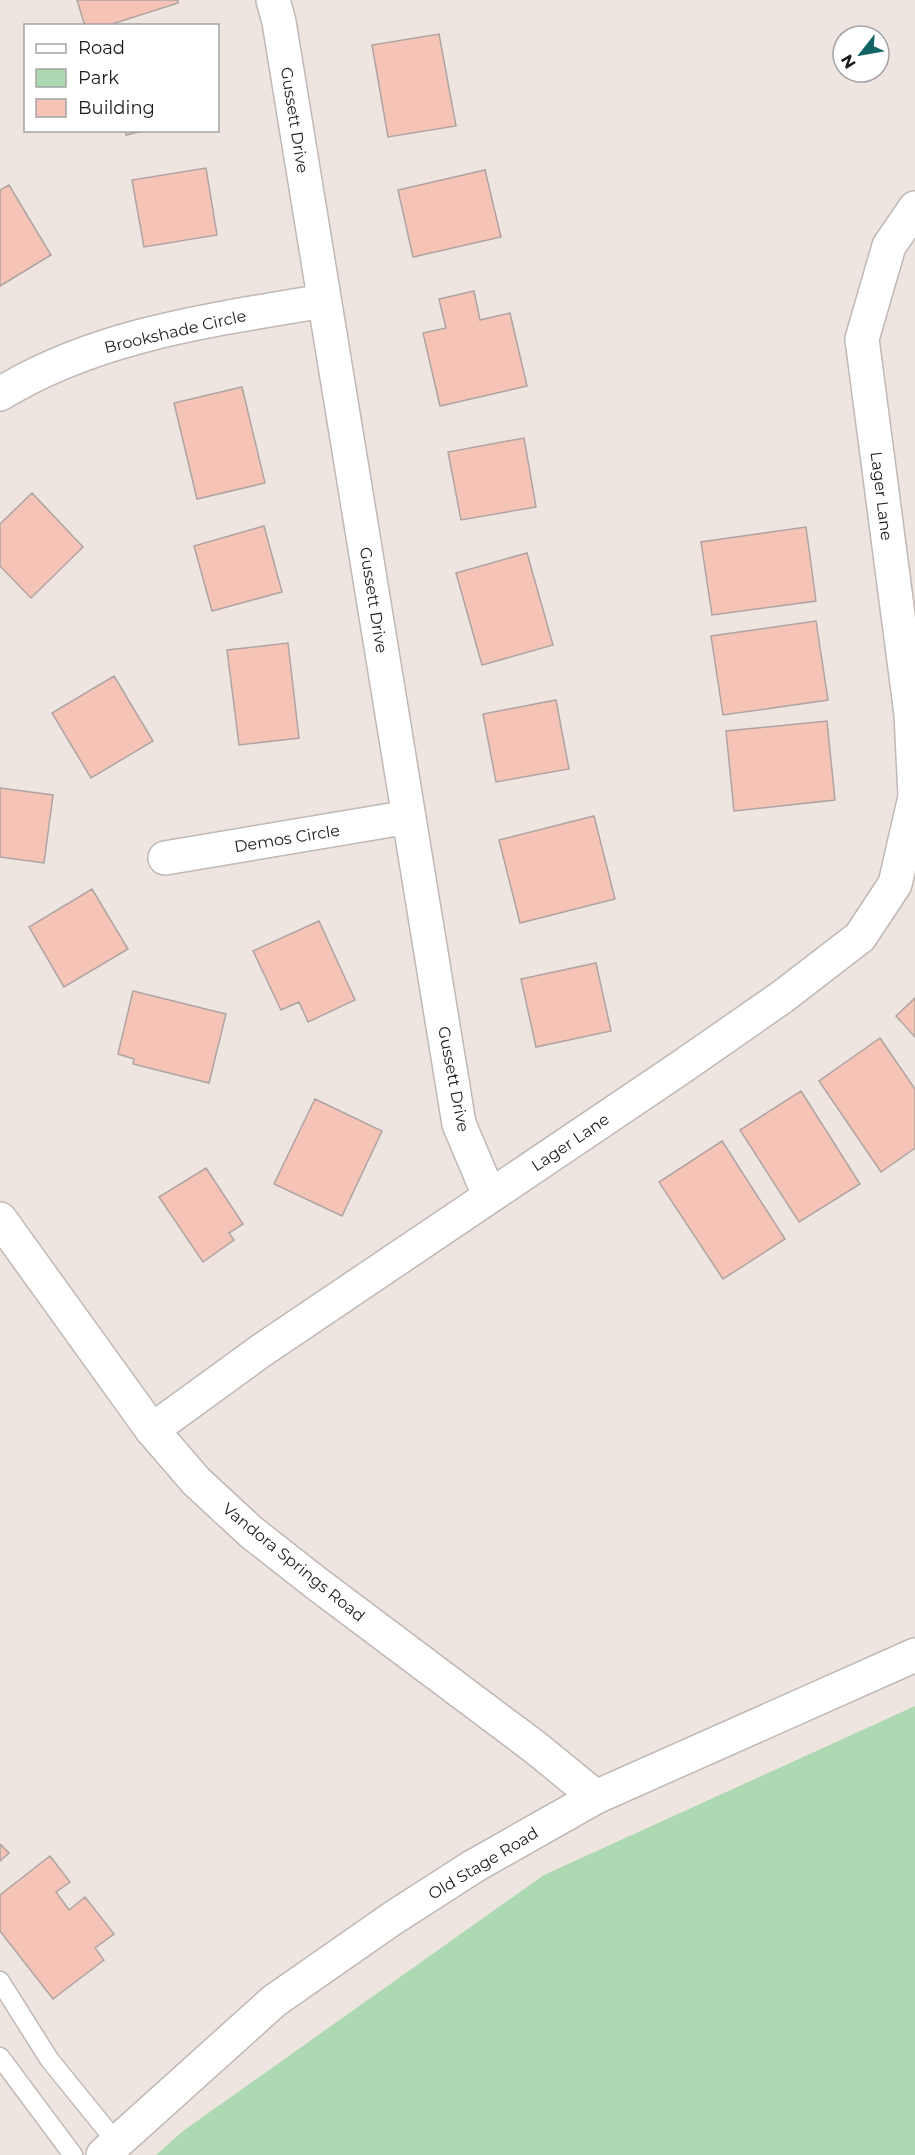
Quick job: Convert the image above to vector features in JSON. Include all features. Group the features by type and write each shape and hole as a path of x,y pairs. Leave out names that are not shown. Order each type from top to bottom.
{"street":[{"name":"Gussett Drive","path":"273,0 279,21 459,1124 489,1195"},
{"name":"Lager Lane","path":"152,1430 262,1350 782,997 860,937 895,884 915,797 911,714 862,339 889,246 915,208"},
{"name":"Brookshade Circle","path":"0,394 35,373 104,345 180,326 324,300"},
{"name":"Demos Circle","path":"165,858 409,817"},
{"name":"Vandora Springs Road","path":"0,1219 152,1430 196,1481 251,1532 536,1748 596,1797"},
{"name":"Old Stage Road","path":"110,2149 274,2001 393,1918 474,1866 596,1797 915,1655"}],"lane":[{"path":"0,1981 110,2149"},
{"path":"0,2057 73,2155"}],"green space":[{"path":"915,1706 915,2155 156,2155 183,2131 544,1875"}],"building":[{"path":"77,0 178,0 178,3 112,24 84,24"},
{"path":"439,34 456,126 388,137 372,45"},
{"path":"206,168 217,235 144,247 132,180"},
{"path":"485,170 501,237 413,257 398,190"},
{"path":"9,185 51,255 0,286 0,190"},
{"path":"474,291 480,320 510,313 527,386 440,406 423,333 446,328 439,299"},
{"path":"242,387 265,483 197,499 174,403"},
{"path":"524,438 536,507 461,520 448,452"},
{"path":"32,493 83,547 31,598 0,566 0,524"},
{"path":"264,526 282,592 212,611 194,546"},
{"path":"806,527 816,601 712,615 701,542"},
{"path":"527,553 553,645 482,665 456,573"},
{"path":"816,621 828,700 723,715 711,636"},
{"path":"288,643 299,738 239,745 227,650"},
{"path":"114,676 153,741 91,778 52,713"},
{"path":"556,700 569,769 496,782 483,714"},
{"path":"827,721 835,800 734,811 726,731"},
{"path":"0,788 53,795 44,863 0,857"},
{"path":"594,816 615,899 520,923 499,840"},
{"path":"92,889 128,949 64,987 29,927"},
{"path":"319,921 355,1000 308,1022 299,1002 281,1010 253,951"},
{"path":"596,963 611,1031 536,1047 521,979"},
{"path":"133,991 226,1014 209,1083 133,1064 134,1059 118,1054"},
{"path":"915,998 915,1037 896,1016"},
{"path":"880,1038 915,1089 915,1148 881,1172 819,1081"},
{"path":"801,1091 860,1184 799,1222 740,1130"},
{"path":"315,1099 382,1131 342,1216 274,1184"},
{"path":"722,1141 785,1239 723,1279 659,1182"},
{"path":"206,1168 243,1224 229,1233 234,1240 203,1262 159,1197"},
{"path":"0,1844 9,1853 0,1861"},
{"path":"50,1856 70,1882 56,1892 69,1910 85,1897 114,1934 95,1948 104,1960 53,1999 0,1931 0,1895"}]}
